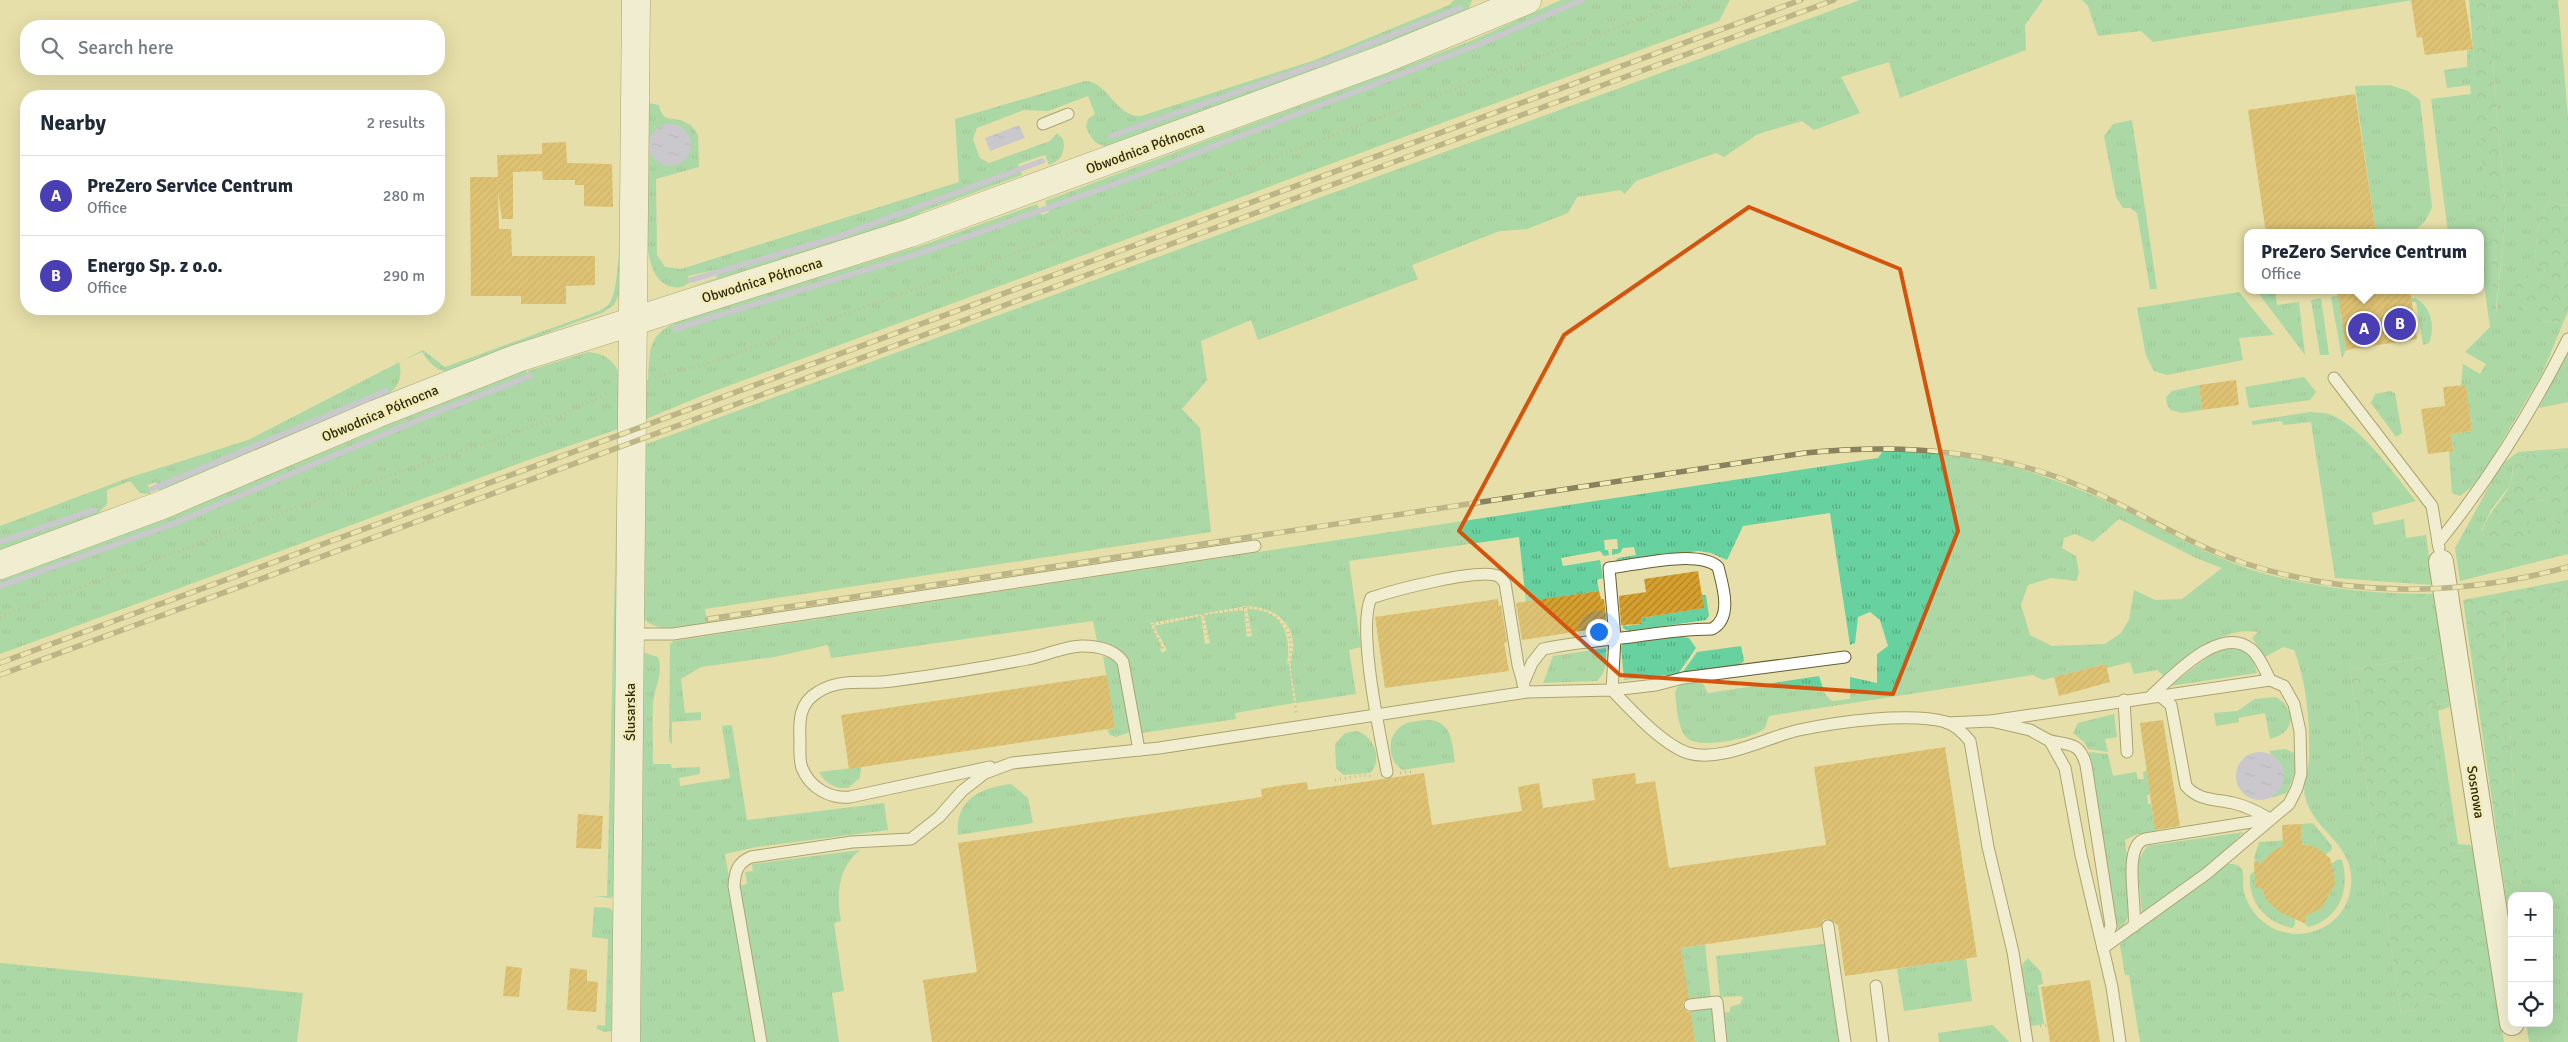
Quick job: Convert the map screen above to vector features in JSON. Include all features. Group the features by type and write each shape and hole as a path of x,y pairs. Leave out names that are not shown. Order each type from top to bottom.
{"street":[{"name":"Ślusarska","path":"626,1042 636,0"},
{"name":"Obwodnica Północna","path":"0,565 162,505 454,382 634,320 910,233 1384,59 1527,0"},
{"name":"Sosnowa","path":"2439,553 2508,997"},
{"name":"Sosnowa","path":"2513,1027 2515,1042"}],"lane":[{"path":"1044,124 1068,114"},
{"path":"2439,553 2546,383 2568,339"},
{"path":"2334,378 2432,506 2439,553"},
{"path":"630,634 673,634 1256,546"},
{"path":"1525,688 1532,663 1542,649 1615,638 1670,631 1712,630 1717,627 1722,623 1724,616 1724,600 1718,567 1700,558 1684,558 1609,568 1615,638 1612,690"},
{"path":"1387,772 1370,672 1366,608 1371,598 1414,585 1469,576 1491,575 1500,577 1505,583 1518,665 1525,688"},
{"path":"2155,696 2204,653 2220,642 2233,640 2253,651 2270,680"},
{"path":"1139,750 1123,662 1120,657 1097,647 1080,646 1032,658 948,674 865,684 853,681 834,684 817,692 803,705 799,722 802,767 809,779 832,797 850,797 1012,763 1139,750 1299,728 1378,716 1525,688 1612,690 1656,685 1683,678 1845,657"},
{"path":"1612,690 1660,735 1689,753 1719,753 1798,730 1894,717 1947,723 1991,721 2270,680 2284,686 2294,704 2302,757 2297,788 2289,804 2206,874 2102,948"},
{"path":"2155,696 2171,705 2186,786 2202,798 2248,808 2270,819"},
{"path":"2124,700 2127,752"},
{"path":"1991,721 2030,730 2050,741 2078,748 2082,752 2086,765 2111,926 2102,948"},
{"path":"1947,723 1962,732 1970,741 1988,847 2013,952 2027,1042"},
{"path":"2050,741 2065,768 2081,855 2112,987 2120,1042"},
{"path":"761,1042 734,886 735,876 740,864 751,858 792,850 874,840 911,839 939,817 962,791 985,773 1012,763"},
{"path":"2134,926 2136,912 2132,859 2137,844 2145,839 2226,828 2270,819"},
{"path":"1828,926 1845,1042"},
{"path":"1876,986 1883,1042"},
{"path":"1690,1005 1717,1002 1721,1042"}],"path":[{"path":"0,617 309,503 535,426 633,383 703,365 1052,241 1690,0"},
{"path":"1245,607 1249,633"},
{"path":"1163,648 1152,624 1245,607 1261,608 1281,620 1287,629 1291,641 1290,664 1299,728"},
{"path":"1202,614 1208,639"}],"highlighted area":[{"path":"1749,207 1900,269 1958,531 1893,694 1620,675 1459,531 1564,335"}],"green space":[{"path":"1454,0 1472,0 1469,8 1463,14 1109,146 1100,145 1094,141 1086,127 1088,119 1095,114 1088,96 1048,111 1024,110 977,128 973,139 980,158 989,163 1050,141 1057,133 1064,143 1062,155 1057,161 1049,165 1045,155 1018,164 1022,175 924,211 913,217 715,280 687,287 717,278 715,270 688,276 690,282 684,286 673,287 662,282 654,273 648,252 647,237 644,102 659,105 663,115 689,124 698,135 699,167 656,179 657,255 665,267 681,269 959,182 955,119 1085,81 1100,87 1125,111 1132,115 1141,116 1315,60 1449,5"},
{"path":"1561,0 1730,0 1719,21 709,393 641,421 641,381 648,380 651,348 658,335 664,329 672,324 676,331 672,322 923,245 1037,204 1042,215 1049,212 1045,201 1473,40"},
{"path":"1860,0 2043,0 2025,25 2026,50 1900,98 1889,62 1841,77 1860,113 1814,130 1802,121 1758,134 1724,157 1716,153 1636,181 1625,194 1620,190 1577,197 1568,213 1527,229 1500,231 1412,265 1418,279 1258,340 1251,320 1201,341 1207,380 1182,409 1200,428 1211,532 705,609 707,623 682,627 665,628 649,623 643,618 641,446"},
{"path":"2082,0 2413,0 2153,42 2141,31 2098,36 2088,6"},
{"path":"2469,0 2487,0 2506,215 2495,317"},
{"path":"2487,0 2558,0 2568,117 2568,206 2548,201 2537,232 2535,261 2545,272 2537,281 2542,321 2563,323 2542,374 2478,482 2460,496 2452,493 2449,451 2453,451 2451,434 2472,431 2466,385 2461,385 2463,364 2480,374 2486,364 2465,352 2490,327 2484,285 2484,229 2447,229 2431,99 2471,94 2470,85 2447,88 2444,70 2467,67 2467,50 2473,49 2496,314 2506,215"},
{"path":"2390,85 2408,91 2420,100 2432,207 2427,217 2417,229 2375,229 2355,86"},
{"path":"2132,120 2157,289 2150,289 2137,213 2130,208 2123,208 2116,197 2104,136 2113,124"},
{"path":"2548,201 2568,206 2568,312 2563,323 2542,321 2519,309 2512,284 2520,272 2537,281 2545,272 2535,261 2537,232"},
{"path":"621,231 619,294 614,305 602,313 445,371 437,368 422,352 403,360 423,350 445,367 599,311 609,304 612,298 618,269"},
{"path":"2239,292 2274,335 2239,338 2243,360 2167,375 2154,371 2146,356 2137,308"},
{"path":"2259,294 2276,294 2277,305 2299,302 2305,355"},
{"path":"2352,294 2340,313 2346,350 2342,358 2331,297"},
{"path":"2321,298 2329,355 2320,355 2311,300"},
{"path":"2415,298 2425,306 2431,318 2431,337 2429,343 2423,345 2416,302 2391,301"},
{"path":"2568,351 2568,402 2539,408"},
{"path":"588,352 601,355 611,361 617,369 623,390 624,427 531,459 0,654 0,580 167,518 380,428 526,370 529,376 528,371"},
{"path":"399,362 399,381 387,395 159,491 156,482 148,485 151,494 140,493 130,481 107,490 107,504 97,515 0,550 0,526 128,478 248,440"},
{"path":"2304,377 2316,392 2310,400 2249,408 2245,387"},
{"path":"2199,385 2202,410 2182,413 2171,410 2167,405 2166,397 2172,391"},
{"path":"2390,391 2395,393 2402,433 2396,437 2371,403 2375,394"},
{"path":"2310,412 2329,414 2353,429 2377,452 2416,501 2372,513 2374,525 2404,519 2406,538 2426,535 2433,585 2335,578 2311,422 2283,425 2282,421 2252,425 2252,421"},
{"path":"2568,448 2568,450 2545,451 2515,458 2510,485 2491,510 2481,531 2531,502 2551,499 2555,521 2568,531 2568,554 2460,581 2455,548 2501,465 2518,452"},
{"path":"2568,450 2568,531 2555,521 2550,499 2531,502 2527,542 2493,550 2481,543 2484,526 2510,485 2515,458 2545,451"},
{"path":"1883,451 1924,452 1966,456 2002,464 2056,480 2090,494 2196,547 2262,573 2348,590 2435,594 2451,702 2449,707 2438,711 2458,844 2470,845 2474,850 2504,1042 2140,1042 2129,975 2125,975 2120,945 2124,940 2226,864 2237,865 2242,869 2244,894 2256,915 2269,926 2283,932 2303,934 2322,928 2339,915 2349,896 2351,876 2348,862 2334,840 2317,820 2305,796 2304,786 2309,758 2307,703 2302,675 2294,650 2283,647 2265,657 2252,638 2258,632 2244,631 2219,638 2208,644 2165,677 2157,670 2134,674 2130,662 2107,668 2105,664 2043,680 2033,675 1769,716 1765,728 1750,736 1739,739 1702,743 1687,738 1679,723 1675,693 1679,686 1685,682 1701,680 1708,693 1819,676 1825,694 1832,701 1850,699 1850,677 1877,683 1877,654 1888,646 1880,620 1870,612 1858,617 1855,643 1850,645 1830,513 1743,526 1727,560 1711,553 1698,551 1614,563 1618,558 1636,555 1634,547 1623,548 1620,553 1612,555 1612,549 1618,549 1617,539 1604,540 1605,550 1608,550 1609,555 1604,556 1600,551 1561,558 1563,566 1600,560 1603,578 1597,580 1599,591 1526,602 1519,537 1349,561 1361,647 1349,650 1356,694 1296,703 1291,670 1293,645 1291,634 1283,620 1262,608 1246,606 1150,623 1162,648 1160,649 1162,653 1167,650 1154,626 1201,616 1205,644 1210,643 1204,615 1244,610 1247,637 1252,636 1247,609 1259,610 1276,618 1286,633 1288,642 1287,663 1289,664 1294,703 1235,713 1236,719 1142,733 1119,651 1097,641 1093,621 831,658 828,645 774,657 701,667 681,679 685,713 701,712 701,720 672,722 672,744 669,741 670,644 673,641 1878,458","holes":["2119,519 2196,558 2222,568 2182,599 2155,600 2134,590 2129,620 2121,633 2105,644 2052,646 2030,635 2021,605 2028,585 2051,578 2076,581 2079,573 2076,556 2062,548 2064,538 2075,534 2093,542","2441,655 2449,703 2428,706 2451,852 2473,850 2448,1004 2428,995 2415,1009 2401,1014 2350,669"]},
{"path":"624,485 618,893 610,898 594,896 607,896 617,488"},
{"path":"2568,580 2568,590 2504,618 2519,892 2508,892 2507,904 2463,600"},
{"path":"2568,590 2568,1042 2529,1042 2527,1027 2553,1027 2553,892 2519,892 2504,617"},
{"path":"1702,595 1706,595 1709,616 1706,620 1629,631 1623,628 1619,602 1622,601 1626,626 1642,624 1641,618 1703,608"},
{"path":"1675,636 1689,638 1696,648 1678,674 1624,680 1621,647 1623,644"},
{"path":"1741,646 1744,661 1737,666 1682,673 1697,652"},
{"path":"2233,646 2249,655 2257,673 2170,686 2218,649"},
{"path":"1606,648 1605,666 1597,681 1543,683 1553,656"},
{"path":"645,653 658,657 660,663 653,704 653,764 671,764 672,768 700,767 700,774 679,778 680,786 730,778 722,726 732,725 747,820 884,803 888,830 756,847 725,854 757,1042 632,1042 641,662"},
{"path":"2441,655 2449,703 2428,706 2451,852 2473,850 2478,983 2466,1002 2448,1004 2428,995 2415,1009 2401,1014 2350,669"},
{"path":"1103,656 1115,661 1120,671 1130,732 1116,737 1110,735 1107,730 1115,728"},
{"path":"2276,697 2284,703 2291,715 2288,728 2278,736 2270,739 2265,713 2238,718 2239,722 2216,726 2214,713 2237,711 2255,699"},
{"path":"2114,714 2117,737 2105,739 2108,752 2088,749 2084,742 2073,733 2078,723"},
{"path":"1427,720 1435,721 1446,728 1451,740 1455,762 1402,770 1394,761 1390,749 1392,737 1403,725"},
{"path":"1357,731 1372,743 1375,749 1376,761 1370,773 1343,775 1336,768 1335,744 1345,733"},
{"path":"2285,749 2295,753 2296,763 2291,784 2287,793 2271,798 2280,789 2284,776 2269,751"},
{"path":"2089,752 2108,754 2113,776 2136,772 2138,779 2144,779 2143,772 2147,771 2150,794 2147,795 2148,804 2151,804 2156,833 2138,834 2125,840 2130,902 2129,914 2125,924 2118,931"},
{"path":"861,767 860,778 848,788 839,788 831,785 819,772"},
{"path":"1011,784 1028,798 1033,823 958,835 958,823 965,804 980,792"},
{"path":"2313,823 2332,846 2332,850 2325,855 2308,845 2292,843 2277,850 2264,864 2256,862 2254,858 2259,842 2302,839 2301,824"},
{"path":"2244,832 2205,870 2142,915 2137,862 2147,846"},
{"path":"860,850 847,865 843,873 839,891 841,921 834,923 844,991 832,993 839,1042 766,1042 738,886 747,884 745,872 753,871 752,864"},
{"path":"2338,859 2342,860 2345,881 2340,901 2329,917 2309,927 2306,925 2305,916 2319,907 2329,895 2333,881 2331,864"},
{"path":"2253,872 2261,874 2255,877 2255,888 2261,888 2267,899 2278,911 2295,917 2295,925 2292,928 2274,921 2260,910 2250,885 2250,875"},
{"path":"594,907 609,908 618,915 617,1030 605,1032 597,1029 597,1025 605,1026 608,939 592,937"},
{"path":"1824,944 1839,1042 1725,1042 1722,1013 1730,1012 1730,1007 1740,1004 1743,998 1741,996 1720,997 1716,956"},
{"path":"1705,945 1711,998 1689,1001 1681,948"},
{"path":"1966,958 1972,1001 1904,1011 1897,969"},
{"path":"2028,958 2041,972 2043,984 2038,985 2044,1024 2031,1026 2022,969 2023,963"},
{"path":"0,963 303,993 297,1042 0,1042"},
{"path":"1712,1007 1716,1042 1695,1042 1690,1009"},
{"path":"1993,1025 2009,1042 1939,1042 1938,1033"}],"water":[{"path":"670,124 685,130 691,145 685,160 670,166 655,160 649,145 655,130"},
{"path":"1019,125 1025,138 990,151 985,138"},
{"path":"2260,752 2269,754 2277,759 2282,767 2284,776 2282,785 2277,793 2269,798 2260,800 2251,798 2243,793 2238,785 2236,776 2238,767 2243,759 2251,754"}],"building":[{"path":"2411,0 2465,0 2473,49 2425,55 2422,37 2417,38"},
{"path":"2355,94 2375,229 2265,229 2248,110"},
{"path":"566,142 567,163 612,164 613,207 584,206 584,185 575,185 575,180 543,180 542,171 513,172 513,219 502,219 498,192 499,229 511,229 512,256 595,256 595,285 566,286 566,304 521,304 521,296 471,296 470,177 498,177 497,155 542,154 542,143"},
{"path":"2338,294 2411,294 2417,339 2346,350"},
{"path":"2236,380 2239,405 2202,410 2199,385"},
{"path":"2466,385 2472,431 2451,434 2453,451 2428,454 2421,409 2445,406 2443,387"},
{"path":"1698,571 1704,608 1641,618 1642,624 1621,625 1619,596 1646,592 1644,579"},
{"path":"1599,591 1601,599 1604,599 1607,627 1522,640 1516,603"},
{"path":"1498,599 1499,606 1501,605 1507,642 1504,643 1509,671 1385,688 1375,617"},
{"path":"2106,664 2110,682 2059,696 2054,677"},
{"path":"1107,675 1115,728 849,769 841,715"},
{"path":"2163,720 2180,826 2155,830 2140,723"},
{"path":"1945,747 1977,957 1845,976 1838,925 1827,919 1823,920 1821,927 1681,948 1689,998 1683,1002 1683,1006 1687,1012 1691,1012 1695,1042 932,1042 923,980 977,972 958,843 1262,797 1261,789 1284,785 1307,782 1308,790 1424,773 1432,825 1522,811 1518,787 1539,783 1543,808 1595,800 1592,779 1635,773 1636,784 1655,781 1669,868 1826,845 1814,767"},
{"path":"578,814 603,816 601,849 576,848"},
{"path":"2301,824 2302,844 2316,847 2330,858 2335,884 2322,908 2305,916 2306,924 2279,912 2267,901 2261,888 2255,888 2254,861 2261,863 2274,850 2283,846 2282,825"},
{"path":"506,966 522,968 519,997 503,996"},
{"path":"570,968 587,970 587,981 598,982 596,1012 567,1010"},
{"path":"2090,980 2100,1042 2050,1042 2041,987"}],"waterway":[{"path":"675,329 930,250 1126,180 1477,45 1582,0"},
{"path":"1111,136 1326,61 1460,8"},
{"path":"691,280 837,237 1042,161"},
{"path":"0,586 170,525 442,410 530,376"},
{"path":"152,489 386,391"},
{"path":"0,542 94,510"}],"railway":[{"path":"0,663 1801,0"},
{"path":"0,675 1834,0"},
{"path":"708,619 1805,453 1842,450 1915,450 1951,453 2023,466 2058,477 2092,491 2227,557 2287,575 2327,583 2367,588 2448,588 2488,584 2568,567"}],"place":[{"name":"Energo Sp. z o.o.","path":"2400,324"},
{"name":"PreZero Service Centrum","path":"2364,329"}]}
